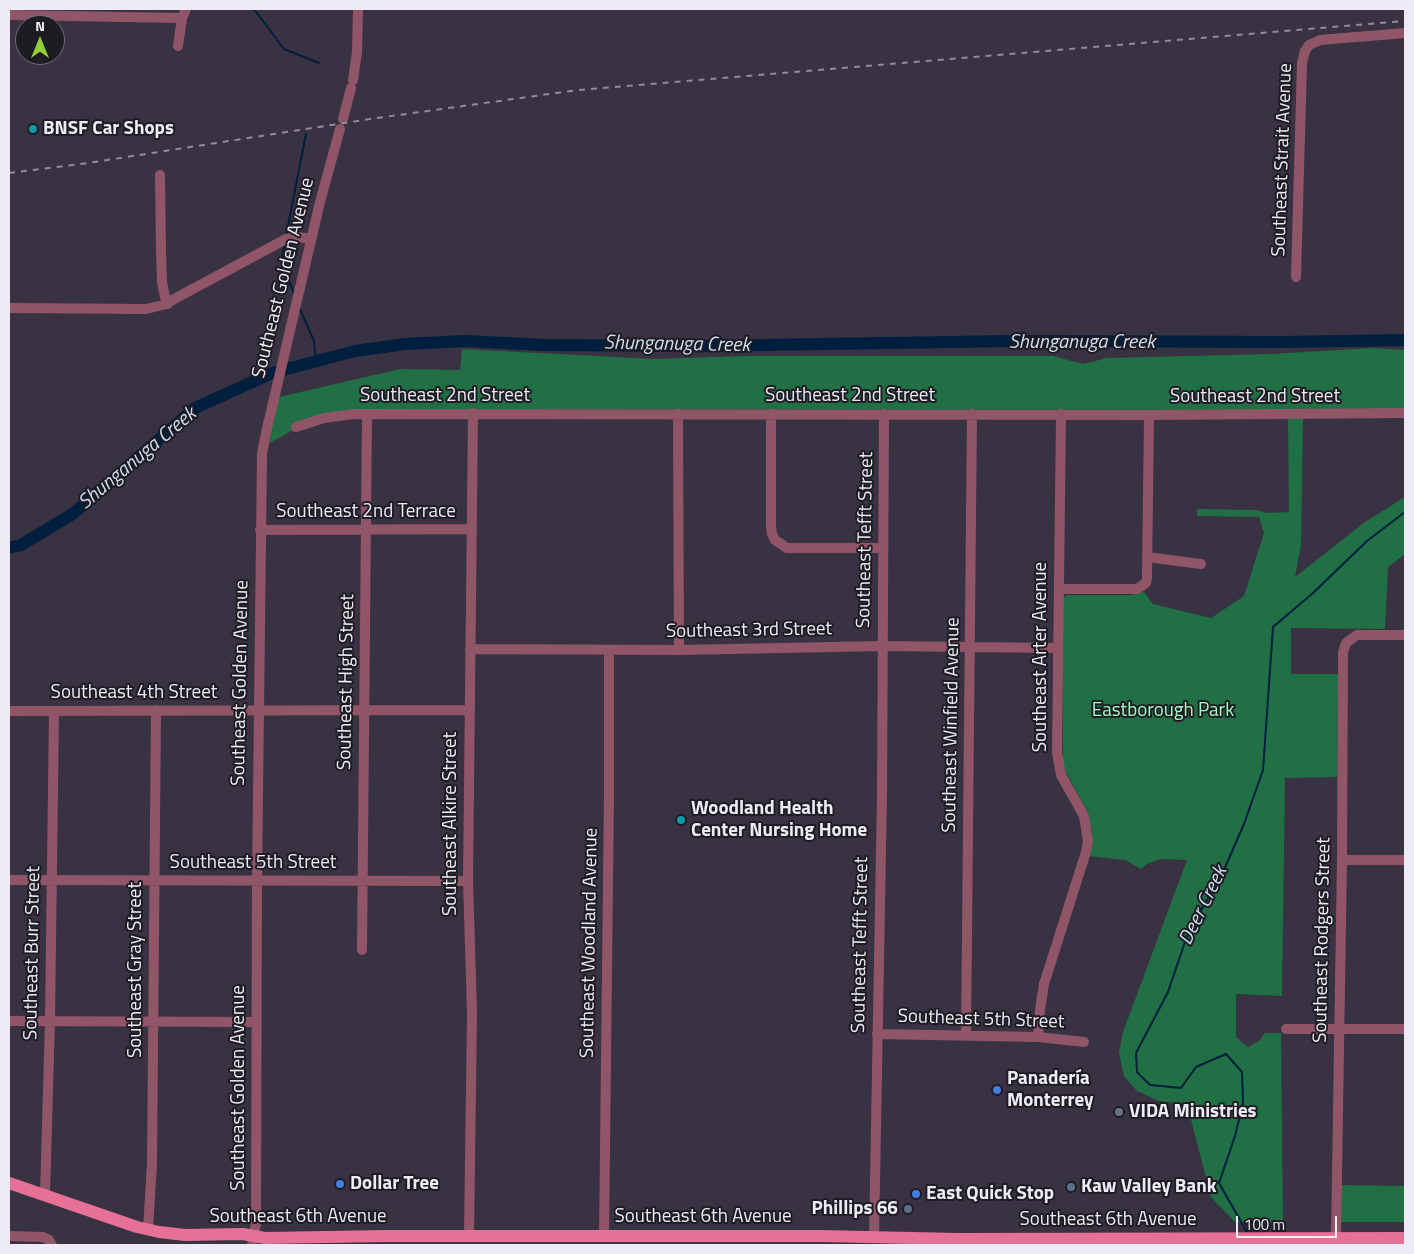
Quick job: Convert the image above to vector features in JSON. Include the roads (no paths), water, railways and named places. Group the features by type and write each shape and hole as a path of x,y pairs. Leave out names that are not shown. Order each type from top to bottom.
{"main road":[{"name":"Southeast 6th Avenue","path":"9,1184 148,1230 172,1235 210,1236 243,1234 253,1241 319,1236 385,1240 469,1236 513,1241 611,1239 820,1241 874,1237 1021,1242 1071,1239 1405,1238"},
{"path":"958,1239 981,1245"},
{"path":"1053,1245 1071,1239"}],"street":[{"name":"Southeast Golden Avenue","path":"253,1241 256,1223 257,880 262,462 266,433 291,321 352,84 357,52 358,9"},
{"path":"9,15 184,13 178,46"},
{"name":"Southeast Strait Avenue","path":"1296,277 1302,63 1305,50 1320,40 1405,33"},
{"path":"160,175 162,282 168,304"},
{"path":"9,308 146,309 168,304 286,240 298,237 311,239"},
{"name":"Southeast Alkire Street","path":"469,1236 472,1012 468,880 473,413"},
{"name":"Southeast 2nd Street","path":"296,427 332,416 368,414 1149,415 1405,413"},
{"name":"Southeast High Street","path":"362,950 368,414"},
{"path":"678,414 679,650"},
{"path":"771,414 770,527 775,540 787,548 882,548"},
{"name":"Southeast Tefft Street","path":"874,1237 881,805 884,414"},
{"name":"Southeast Winfield Avenue","path":"966,1036 972,414"},
{"name":"Southeast Arter Avenue","path":"1038,1036 1044,984 1088,841 1084,816 1079,804 1066,785 1058,764 1057,753 1061,414"},
{"path":"1059,589 1137,589 1144,586 1147,580 1149,415"},
{"name":"Southeast 2nd Terrace","path":"260,530 472,529"},
{"path":"1147,557 1200,564"},
{"name":"Southeast Rodgers Street","path":"1336,1238 1343,652 1346,642 1352,636 1359,634 1405,635"},
{"name":"Southeast 3rd Street","path":"470,649 679,650 882,646 1058,648"},
{"name":"Southeast Woodland Avenue","path":"609,650 611,1239"},
{"name":"Southeast Gray Street","path":"148,1230 152,1163 156,710"},
{"name":"Southeast 4th Street","path":"9,711 469,710"},
{"name":"Southeast Burr Street","path":"45,1196 50,1021 54,711"},
{"path":"1342,860 1405,860"},
{"name":"Southeast 5th Street","path":"9,880 468,880"},
{"path":"9,1022 257,1022"},
{"path":"1286,1029 1405,1029"},
{"name":"Southeast 5th Street","path":"877,1034 1038,1036 1084,1042"},
{"path":"9,1236 43,1237 49,1240 52,1245"}],"waterway":[{"path":"254,9 284,49 319,63"},
{"path":"286,236 306,134"},
{"path":"284,246 281,261 294,293"},
{"path":"299,307 314,341 316,361"},
{"name":"Shunganuga Creek","path":"9,548 21,545 74,513 195,408 272,373 355,351 405,344 466,341 544,345 695,346 1015,341 1283,342 1405,340"},
{"name":"Deer Creek","path":"1248,1234 1219,1183 1235,1136 1243,1103 1242,1072 1226,1054 1196,1067 1181,1088 1150,1085 1137,1072 1136,1053 1168,992 1188,933 1223,872 1244,824 1263,770 1273,627 1313,593 1367,541 1405,512"}],"railway":[{"path":"9,173 88,163 370,119 578,90 1405,21"}],"place":[{"name":"BNSF Car Shops","path":"33,129"},
{"name":"Woodland Health Center Nursing Home","path":"681,820"},
{"name":"Panadería Monterrey","path":"997,1090"},
{"name":"VIDA Ministries","path":"1119,1112"},
{"name":"Dollar Tree","path":"340,1184"},
{"name":"Kaw Valley Bank","path":"1071,1187"},
{"name":"East Quick Stop","path":"916,1194"},
{"name":"Phillips 66","path":"908,1209"}],"park label":[{"name":"Eastborough Park","path":"1163,711"}]}
